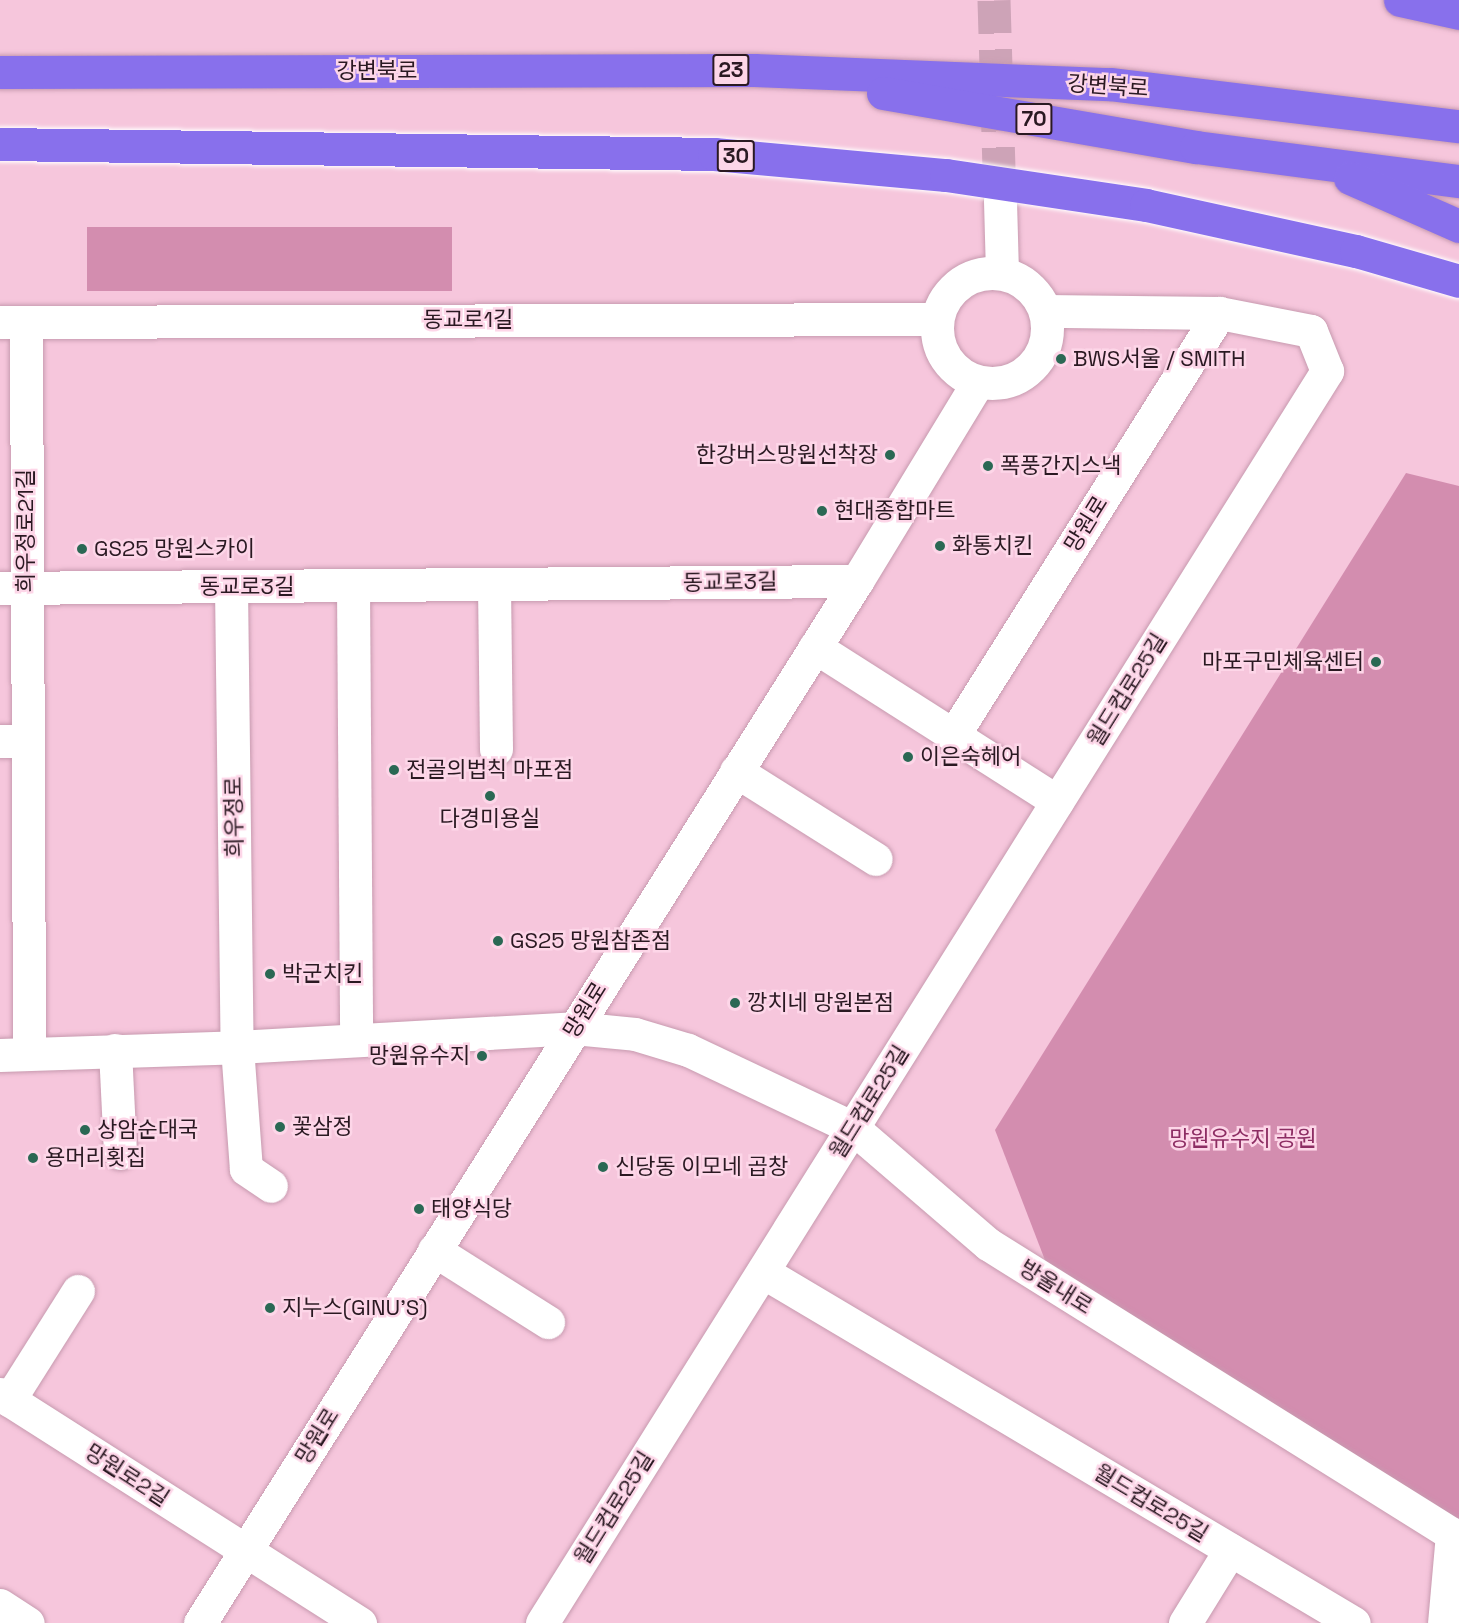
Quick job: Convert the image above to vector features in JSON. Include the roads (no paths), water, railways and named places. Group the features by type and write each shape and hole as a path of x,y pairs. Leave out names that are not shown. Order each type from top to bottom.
{"highway":[{"path":"1400,0 1459,13"},
{"name":"강변북로","path":"0,72 754,70 1110,84 1459,126"},
{"name":"강변북로","path":"754,70 1196,147 1315,162"},
{"name":"30","path":"0,144 714,153 946,175 1146,205 1356,251 1459,280"},
{"path":"1315,162 1459,226"},
{"name":"70","path":"1315,162 1459,181"}],"street":[{"path":"1000,201 1002,273"},
{"path":"984,273 1002,273 1029,286 1045,311 1047,327 1045,344 1038,360 1026,372 1012,380 995,384 978,382 963,376 950,365 939,343 936,319 942,302 953,288 967,278 984,273"},
{"name":"월드컵로25길","path":"542,1623 1327,371 1311,331 1219,313 1045,311"},
{"name":"망원로","path":"953,736 1219,313"},
{"name":"동교로1길","path":"13,322 936,319"},
{"name":"희우정로21길","path":"13,322 14,1054"},
{"name":"망원로","path":"200,1623 858,581 978,382"},
{"name":"동교로3길","path":"13,588 858,581"},
{"path":"494,585 496,749"},
{"name":"희우정로","path":"231,586 237,1047 246,1169 271,1186"},
{"path":"353,586 356,1040"},
{"path":"815,647 1057,801"},
{"path":"736,771 876,859"},
{"path":"14,1054 237,1047 574,1028"},
{"name":"방울내로","path":"574,1028 635,1034 688,1050 853,1128 988,1244 1452,1534 1444,1623"},
{"path":"115,1050 120,1153"},
{"path":"434,1250 548,1322"},
{"name":"월드컵로25길","path":"763,1272 1345,1621"},
{"name":"망원로2길","path":"78,1291 4,1397 354,1622"},
{"path":"1185,1623 1230,1550"},
{"path":"0,1605 28,1623"}],"tunnel":[{"path":"994,0 1000,201"}],"place":[{"name":"BWS서울 / SMITH","path":"1061,359"},
{"name":"한강버스망원선착장","path":"890,455"},
{"name":"폭풍간지스낵","path":"988,466"},
{"name":"현대종합마트","path":"822,511"},
{"name":"화통치킨","path":"940,546"},
{"name":"GS25 망원스카이","path":"82,549"},
{"name":"마포구민체육센터","path":"1376,662"},
{"name":"이은숙헤어","path":"908,757"},
{"name":"전골의법칙 마포점","path":"394,770"},
{"name":"다경미용실","path":"490,796"},
{"name":"GS25 망원참존점","path":"498,941"},
{"name":"박군치킨","path":"270,974"},
{"name":"깡치네 망원본점","path":"735,1003"},
{"name":"망원유수지","path":"482,1056"},
{"name":"꽃삼정","path":"280,1127"},
{"name":"상암순대국","path":"85,1130"},
{"name":"용머리횟집","path":"33,1158"},
{"name":"신당동 이모네 곱창","path":"603,1167"},
{"name":"태양식당","path":"419,1209"},
{"name":"지누스(GINU'S)","path":"270,1308"}],"park label":[{"name":"망원유수지 공원","path":"1243,1139"}]}
